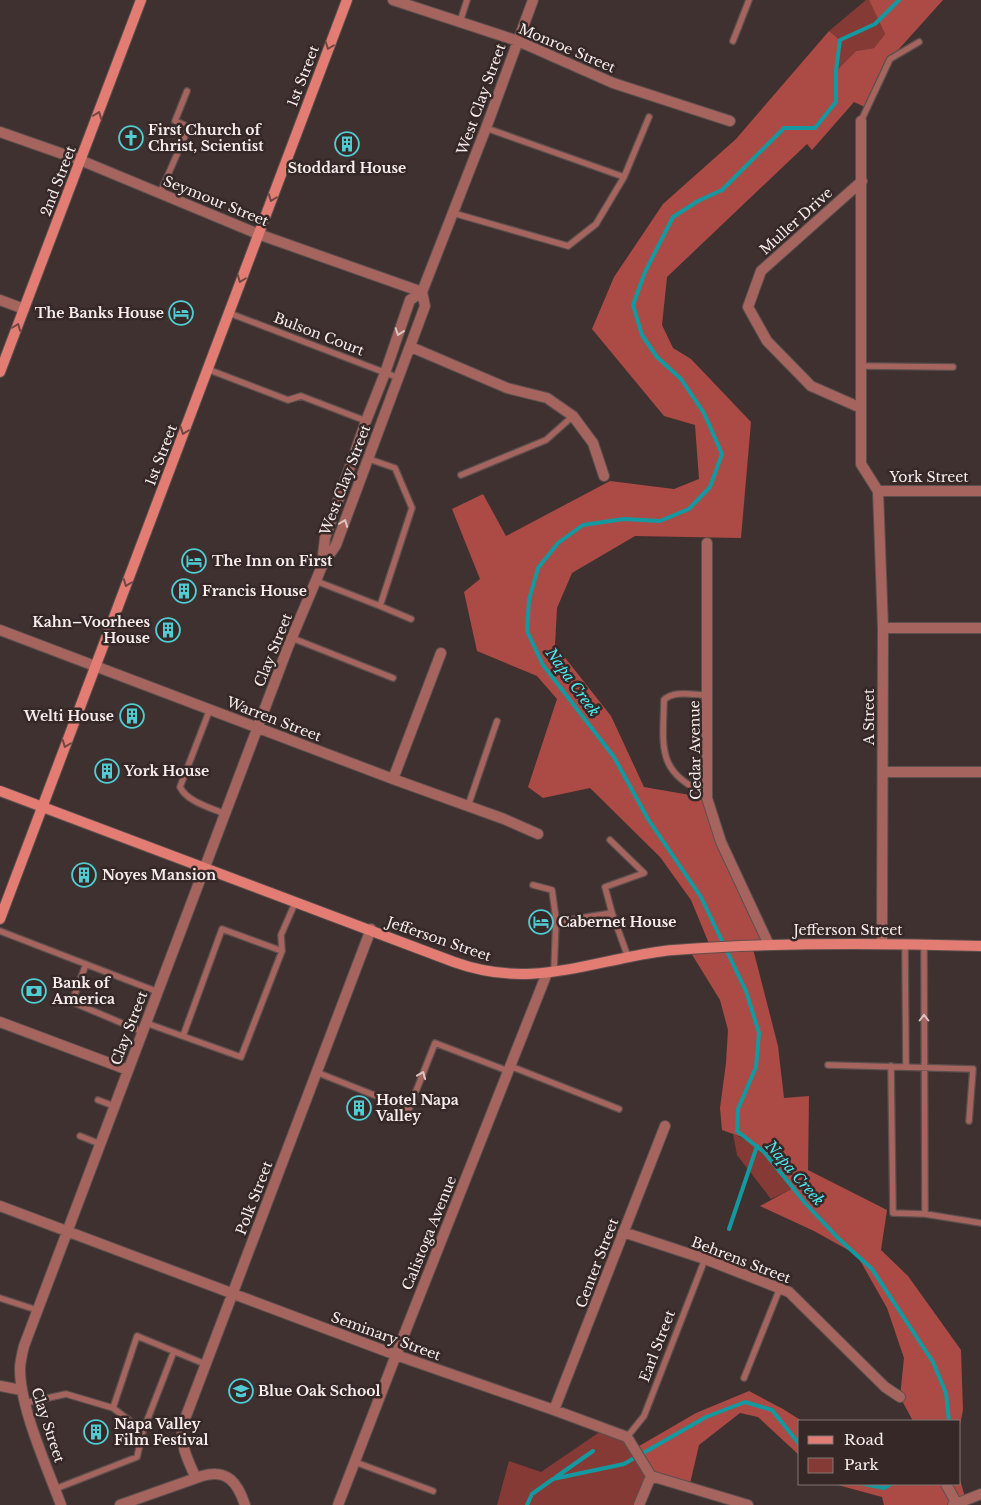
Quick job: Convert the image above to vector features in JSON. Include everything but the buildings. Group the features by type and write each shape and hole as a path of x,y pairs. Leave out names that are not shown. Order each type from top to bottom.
{"main road":[{"name":"2nd Street","path":"0,372 141,0"},
{"name":"1st Street","path":"0,919 3,905 96,666 346,0"},
{"name":"Jefferson Street","path":"0,791 295,903 480,970 508,974 551,972 672,950 748,946 882,944 981,946"}],"street":[{"name":"Monroe Street","path":"393,0 518,41 613,83 730,120"},
{"name":"West Clay Street","path":"322,566 336,545 411,347 425,306 422,292 486,128 533,0"},
{"path":"861,120 861,464 878,490"},
{"name":"Seymour Street","path":"0,132 80,160 258,234 422,292"},
{"name":"Muller Drive","path":"861,408 811,386 767,341 748,306 761,271 862,181"},
{"name":"West Clay Street","path":"322,566 325,538 410,300 422,292"},
{"path":"0,300 24,309"},
{"path":"411,347 507,388 547,398 573,416 593,443 604,476"},
{"name":"York Street","path":"878,490 981,491"},
{"name":"A Street","path":"878,490 883,628 882,944"},
{"name":"Cedar Avenue","path":"707,543 707,794 721,842 769,945"},
{"name":"Clay Street","path":"60,1505 21,1390 20,1368 24,1346 292,638 322,566"},
{"path":"883,628 981,628"},
{"name":"Warren Street","path":"0,630 538,834"},
{"path":"393,779 441,653"},
{"path":"882,772 981,772"},
{"name":"Polk Street","path":"196,1478 183,1446 181,1432 205,1364 371,929"},
{"name":"Calistoga Avenue","path":"338,1505 509,1068 551,972"},
{"path":"0,1022 128,1070"},
{"name":"Center Street","path":"554,1410 665,1126"},
{"name":"Seminary Street","path":"0,1206 396,1354 554,1410 628,1440"},
{"name":"Behrens Street","path":"623,1232 705,1259 789,1292 885,1387 900,1397"},
{"path":"0,1386 21,1390"},
{"path":"628,1440 649,1473 748,1505"},
{"path":"639,1505 649,1473"},
{"path":"120,1505 208,1474 218,1474 233,1481 240,1490 246,1505"},
{"path":"946,1485 955,1504 981,1494"}],"lane":[{"path":"460,22 467,0"},
{"path":"734,41 749,0"},
{"path":"861,120 890,59 919,42"},
{"path":"160,193 189,127 175,121 187,91"},
{"path":"453,213 568,246 596,224 624,177 649,117"},
{"path":"486,128 624,177"},
{"name":"Bulson Court","path":"229,313 399,378"},
{"path":"861,366 953,367"},
{"path":"208,370 288,400 301,396 366,422"},
{"path":"462,476 546,440 573,416"},
{"path":"368,459 395,468 412,508 380,606"},
{"path":"316,581 411,619"},
{"path":"292,638 393,678"},
{"path":"707,695 675,694 668,696 664,700 663,749 668,764 680,779 693,788 707,794"},
{"path":"210,709 180,787 182,792 193,799 225,814"},
{"path":"468,806 497,722"},
{"path":"610,840 644,873 605,887 628,958"},
{"path":"533,885 552,890 556,919 551,972"},
{"path":"86,964 72,1002 144,1027 183,1036 241,1057 282,951 281,935 295,903"},
{"path":"562,921 612,913"},
{"path":"183,1036 222,929 282,951"},
{"path":"0,931 158,992"},
{"path":"905,944 906,1067"},
{"path":"924,944 925,1214"},
{"path":"316,1072 409,1109 435,1043 619,1109"},
{"path":"828,1065 974,1068 969,1121"},
{"path":"891,1066 893,1212 925,1214 981,1223"},
{"path":"98,1100 114,1106"},
{"path":"80,1136 100,1144"},
{"name":"Earl Street","path":"628,1440 644,1416 705,1259"},
{"path":"744,1378 780,1288"},
{"path":"0,1298 37,1310"},
{"path":"113,1408 137,1336 205,1364"},
{"path":"55,1489 137,1457 143,1431 174,1351"},
{"path":"25,1403 66,1394 113,1408 143,1431"},
{"path":"355,1462 433,1491"}],"green space":[{"path":"866,0 869,0 885,34 874,48 856,51 836,71 840,40 829,31"},
{"path":"733,1134 752,1144 767,1156 793,1188 771,1199 737,1155"},
{"path":"604,1429 627,1437 651,1476 639,1505 497,1505 509,1461 541,1472"}],"shaded area":[{"path":"869,0 943,0 890,59 867,108 854,102 812,150 807,144 667,277 662,325 673,348 691,359 751,422 741,538 635,536 572,573 557,608 555,645 611,716 644,787 707,798 721,842 775,944 752,945 778,1046 784,1098 809,1096 808,1170 887,1210 881,1250 908,1276 961,1350 963,1410 961,1420 912,1420 900,1397 904,1358 887,1308 857,1255 814,1231 760,1206 793,1188 764,1152 747,1139 722,1130 720,1108 728,1030 720,1000 688,948 710,946 691,900 660,857 590,788 543,798 528,787 557,699 537,676 477,651 464,592 480,579 452,509 483,494 506,536 610,481 674,489 699,479 695,425 664,416 592,329 614,277 663,204 736,139 829,31 840,40 837,70 856,51 874,48 885,34"},
{"path":"749,1391 800,1420 798,1420 798,1454 758,1417 740,1413 699,1445 689,1488 651,1476 634,1449 696,1413"},
{"path":"961,1483 966,1500 953,1505 884,1505 882,1497 838,1485 961,1485"}],"waterway":[{"name":"Napa Creek","path":"899,0 875,24 840,40 836,71 836,102 815,128 784,128 722,190 698,201 673,217 645,272 633,305 642,335 657,357 681,379 704,413 722,454 710,487 689,509 660,521 624,519 583,525 558,543 538,568 529,600 527,631 543,665 614,757 648,819 701,897 746,991 759,1033 756,1067 738,1109 737,1131 764,1152 806,1204 838,1238 872,1269 933,1362 946,1393 949,1420"},
{"path":"729,1229 757,1146"},
{"name":"Napa Creek","path":"527,1505 532,1494 553,1479 624,1464 706,1417 745,1402 772,1410 798,1442"},
{"path":"556,1477 593,1451"},
{"name":"Napa Creek","path":"869,1485 884,1488 889,1485"}],"place":[{"name":"First Church of Christ, Scientist","path":"131,138"},
{"name":"Stoddard House","path":"347,144"},
{"name":"The Banks House","path":"181,313"},
{"name":"The Inn on First","path":"194,561"},
{"name":"Francis House","path":"184,591"},
{"name":"Kahn–Voorhees House","path":"168,630"},
{"name":"Welti House","path":"132,716"},
{"name":"York House","path":"107,771"},
{"name":"Noyes Mansion","path":"84,875"},
{"name":"Cabernet House","path":"541,922"},
{"name":"Bank of America","path":"34,991"},
{"name":"Hotel Napa Valley","path":"359,1108"},
{"name":"Blue Oak School","path":"241,1391"},
{"name":"Napa Valley Film Festival","path":"96,1432"}]}
